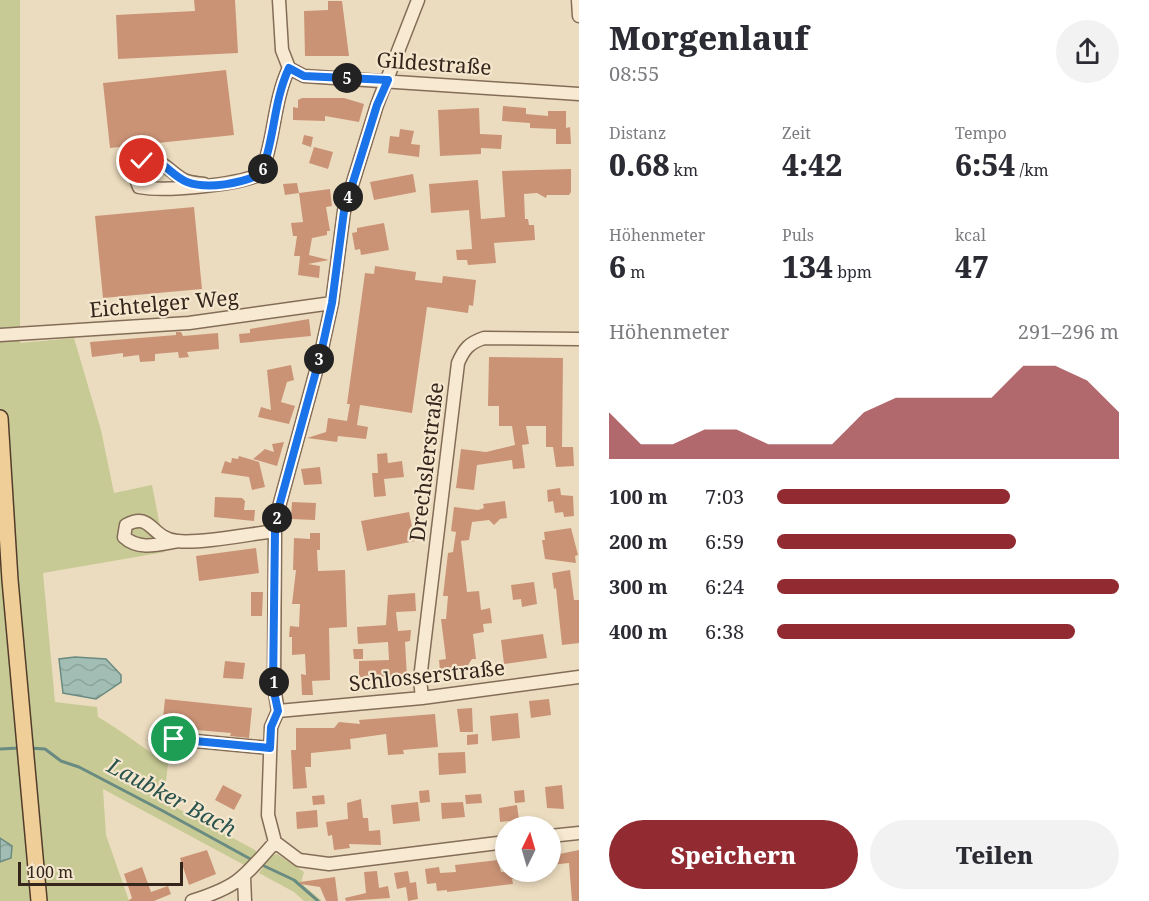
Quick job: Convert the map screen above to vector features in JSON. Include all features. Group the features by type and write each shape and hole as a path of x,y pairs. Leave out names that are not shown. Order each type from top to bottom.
{"main road":[{"path":"0,418 23,750 39,901"}],"street":[{"path":"204,184 186,182 164,163 151,159 142,161 134,174 140,187 154,190 248,180 261,174 270,148 279,91 289,68 282,50 279,0"},
{"path":"418,0 377,105 344,211 332,303 280,503 275,531 273,687 278,711 271,727 268,814 275,842 299,860 329,864 495,843"},
{"path":"578,2 579,16"},
{"name":"Gildestraße","path":"289,68 304,76 579,94"},
{"name":"Eichtelger Weg","path":"0,335 189,323 332,303"},
{"name":"Drechslerstraße","path":"422,698 421,668 458,363 463,351 471,343 484,338 579,339"},
{"path":"178,541 275,531"},
{"name":"Schlosserstraße","path":"278,711 422,698 579,677"},
{"path":"174,739 270,748"},
{"path":"561,835 579,833"},
{"path":"192,901 221,892 248,874 275,842"},
{"path":"245,901 248,874"}],"green space":[{"path":"0,0 20,0 20,343 74,338 101,430 114,493 152,485 165,552 43,573 55,702 97,707 98,717 168,763 164,801 255,850 258,855 248,867 103,789 106,835 129,901 0,901"},
{"path":"277,854 304,872 301,883 322,901 304,901 294,892 259,873 271,856"}],"water":[{"path":"75,657 106,659 121,675 121,682 96,699 63,693 59,659"},
{"path":"0,838 12,846 11,858 0,862"}],"building":[{"path":"194,0 235,0 238,53 118,59 116,15 195,11"},
{"path":"328,1 342,1 349,56 305,56 304,11 328,10"},
{"path":"226,70 234,135 110,148 103,83"},
{"path":"302,98 344,98 364,104 359,122 325,116 325,121 293,120 293,107 298,108 298,100"},
{"path":"503,106 526,108 526,114 548,116 548,111 566,111 566,128 570,127 571,144 556,144 556,129 530,128 530,123 502,121"},
{"path":"479,108 480,134 502,135 501,149 481,148 481,154 440,156 438,110"},
{"path":"400,129 414,131 411,144 420,145 419,157 388,153 390,136 399,137"},
{"path":"304,135 313,137 311,147 302,144"},
{"path":"314,147 333,152 328,169 309,163"},
{"path":"571,169 569,195 547,195 546,198 537,193 524,194 525,219 528,219 529,225 534,225 535,240 494,243 496,263 468,265 467,260 457,260 456,250 472,249 469,210 431,213 429,184 478,180 481,219 505,217 502,171"},
{"path":"413,174 416,192 374,200 370,182"},
{"path":"297,183 299,193 285,195 283,184"},
{"path":"330,189 332,206 326,207 330,231 327,231 327,235 312,238 309,255 329,260 308,264 320,266 319,278 298,275 300,256 294,256 297,236 293,236 291,223 303,222 299,193"},
{"path":"194,207 202,289 103,298 95,216"},
{"path":"384,223 389,250 361,255 360,249 355,250 352,233 357,232 357,228"},
{"path":"375,266 416,272 415,280 442,283 443,276 476,280 473,306 469,305 468,313 427,307 412,413 360,405 357,425 368,427 366,439 338,436 337,442 307,438 326,432 328,418 347,421 350,404 347,404 365,273 374,274"},
{"path":"309,319 311,336 240,343 239,334 250,333 250,329"},
{"path":"176,332 181,332 183,336 218,333 219,349 187,352 189,357 179,358 178,352 155,354 155,361 140,362 139,355 123,357 123,353 92,357 90,342 176,335"},
{"path":"489,357 563,358 562,447 573,447 574,466 556,467 553,447 546,447 546,426 526,426 529,444 522,445 525,468 513,469 512,460 477,465 474,490 456,488 461,449 486,452 515,445 512,426 499,426 499,406 488,406"},
{"path":"291,365 294,380 287,382 281,402 295,406 289,424 258,417 261,407 271,410 267,370"},
{"path":"284,442 277,466 253,459 265,449 274,452 272,444"},
{"path":"387,453 388,463 402,461 404,477 384,479 386,496 374,497 372,473 378,473 377,454"},
{"path":"239,456 259,462 265,487 252,490 249,477 221,473 225,461 231,463 232,458 238,459"},
{"path":"320,467 322,484 304,485 301,469"},
{"path":"560,488 561,495 573,496 574,516 564,517 563,512 555,513 553,501 548,502 547,490"},
{"path":"215,497 242,498 245,501 244,510 255,510 254,521 214,517"},
{"path":"505,501 507,518 500,519 494,525 489,520 472,522 469,540 461,541 467,592 479,591 481,610 490,608 492,623 483,624 484,632 473,634 476,659 472,659 466,668 440,671 439,660 446,659 441,619 446,619 448,596 443,596 448,553 453,552 456,532 451,531 454,507 478,510 484,508 483,504"},
{"path":"292,502 316,503 315,520 291,519"},
{"path":"409,512 415,541 367,551 361,521"},
{"path":"571,528 578,555 575,556 576,563 545,559 542,540 545,540 544,532"},
{"path":"310,533 320,533 320,550 317,550 318,571 345,570 347,627 329,628 330,680 312,681 313,695 302,695 301,674 306,675 305,654 292,655 292,637 289,637 290,626 299,627 300,604 292,604 296,570 293,570 294,538 310,539"},
{"path":"256,548 259,573 199,581 196,556"},
{"path":"570,570 574,600 579,600 579,643 562,645 556,588 554,589 552,573"},
{"path":"534,582 537,604 522,607 521,599 513,600 511,585"},
{"path":"251,592 263,592 262,616 251,616"},
{"path":"415,593 416,611 396,612 398,631 411,630 410,641 405,642 407,677 359,677 359,661 389,660 388,642 358,644 357,627 386,625 388,595"},
{"path":"543,634 547,658 504,664 501,640"},
{"path":"353,649 363,649 363,659 354,659"},
{"path":"225,661 245,663 243,679 223,678"},
{"path":"165,699 252,708 249,738 230,736 231,733 162,727"},
{"path":"549,699 551,715 531,718 529,701"},
{"path":"472,708 473,732 460,732 457,709"},
{"path":"518,713 520,738 492,741 490,716"},
{"path":"435,714 438,747 403,750 404,754 388,755 386,734 350,739 351,749 311,753 311,767 305,767 307,788 293,789 291,750 296,750 296,728 334,728 339,722 360,724 359,720"},
{"path":"478,734 478,744 467,745 467,735"},
{"path":"465,752 466,773 439,775 438,753"},
{"path":"223,785 242,795 234,810 215,800"},
{"path":"562,785 564,809 547,808 545,787"},
{"path":"429,790 430,802 420,803 419,791"},
{"path":"524,790 525,802 515,803 514,791"},
{"path":"481,794 482,803 466,804 465,795"},
{"path":"324,795 325,804 313,805 312,796"},
{"path":"361,799 363,818 368,818 369,831 380,830 381,845 349,844 350,848 334,850 332,835 328,836 326,822 348,819 347,803"},
{"path":"418,802 420,821 393,824 391,805"},
{"path":"463,802 465,817 442,819 441,803"},
{"path":"517,805 518,816 500,816 499,808"},
{"path":"317,810 318,827 297,829 296,812"},
{"path":"207,850 216,874 189,885 180,858"},
{"path":"579,850 579,901 572,901 569,863 561,864 561,854"},
{"path":"495,860 495,882 513,882 513,884 447,892 447,890 437,891 436,883 427,884 425,869 439,867 440,873 456,872 455,865"},
{"path":"142,867 151,892 168,886 171,894 154,901 128,901 132,898 124,874"},
{"path":"377,871 379,888 388,886 390,898 346,901 345,898 366,893 364,872"},
{"path":"408,871 410,883 416,882 418,899 408,901 406,887 397,889 394,873"},
{"path":"335,877 338,901 326,901 320,887 300,884 300,882"}],"waterway":[{"name":"Laubker Bach","path":"0,749 19,748"},
{"name":"Laubker Bach","path":"29,748 45,749 61,761 79,767 254,861"},
{"name":"Laubker Bach","path":"260,864 294,880 318,901"}],"route":[{"path":"142,161 151,159 164,163 186,182 204,184 248,180 261,174 266,162 279,91 289,68 304,76 388,80 377,105 344,211 332,303 321,353 280,503 275,531 273,687 278,711 271,727 270,748 174,739"}]}
